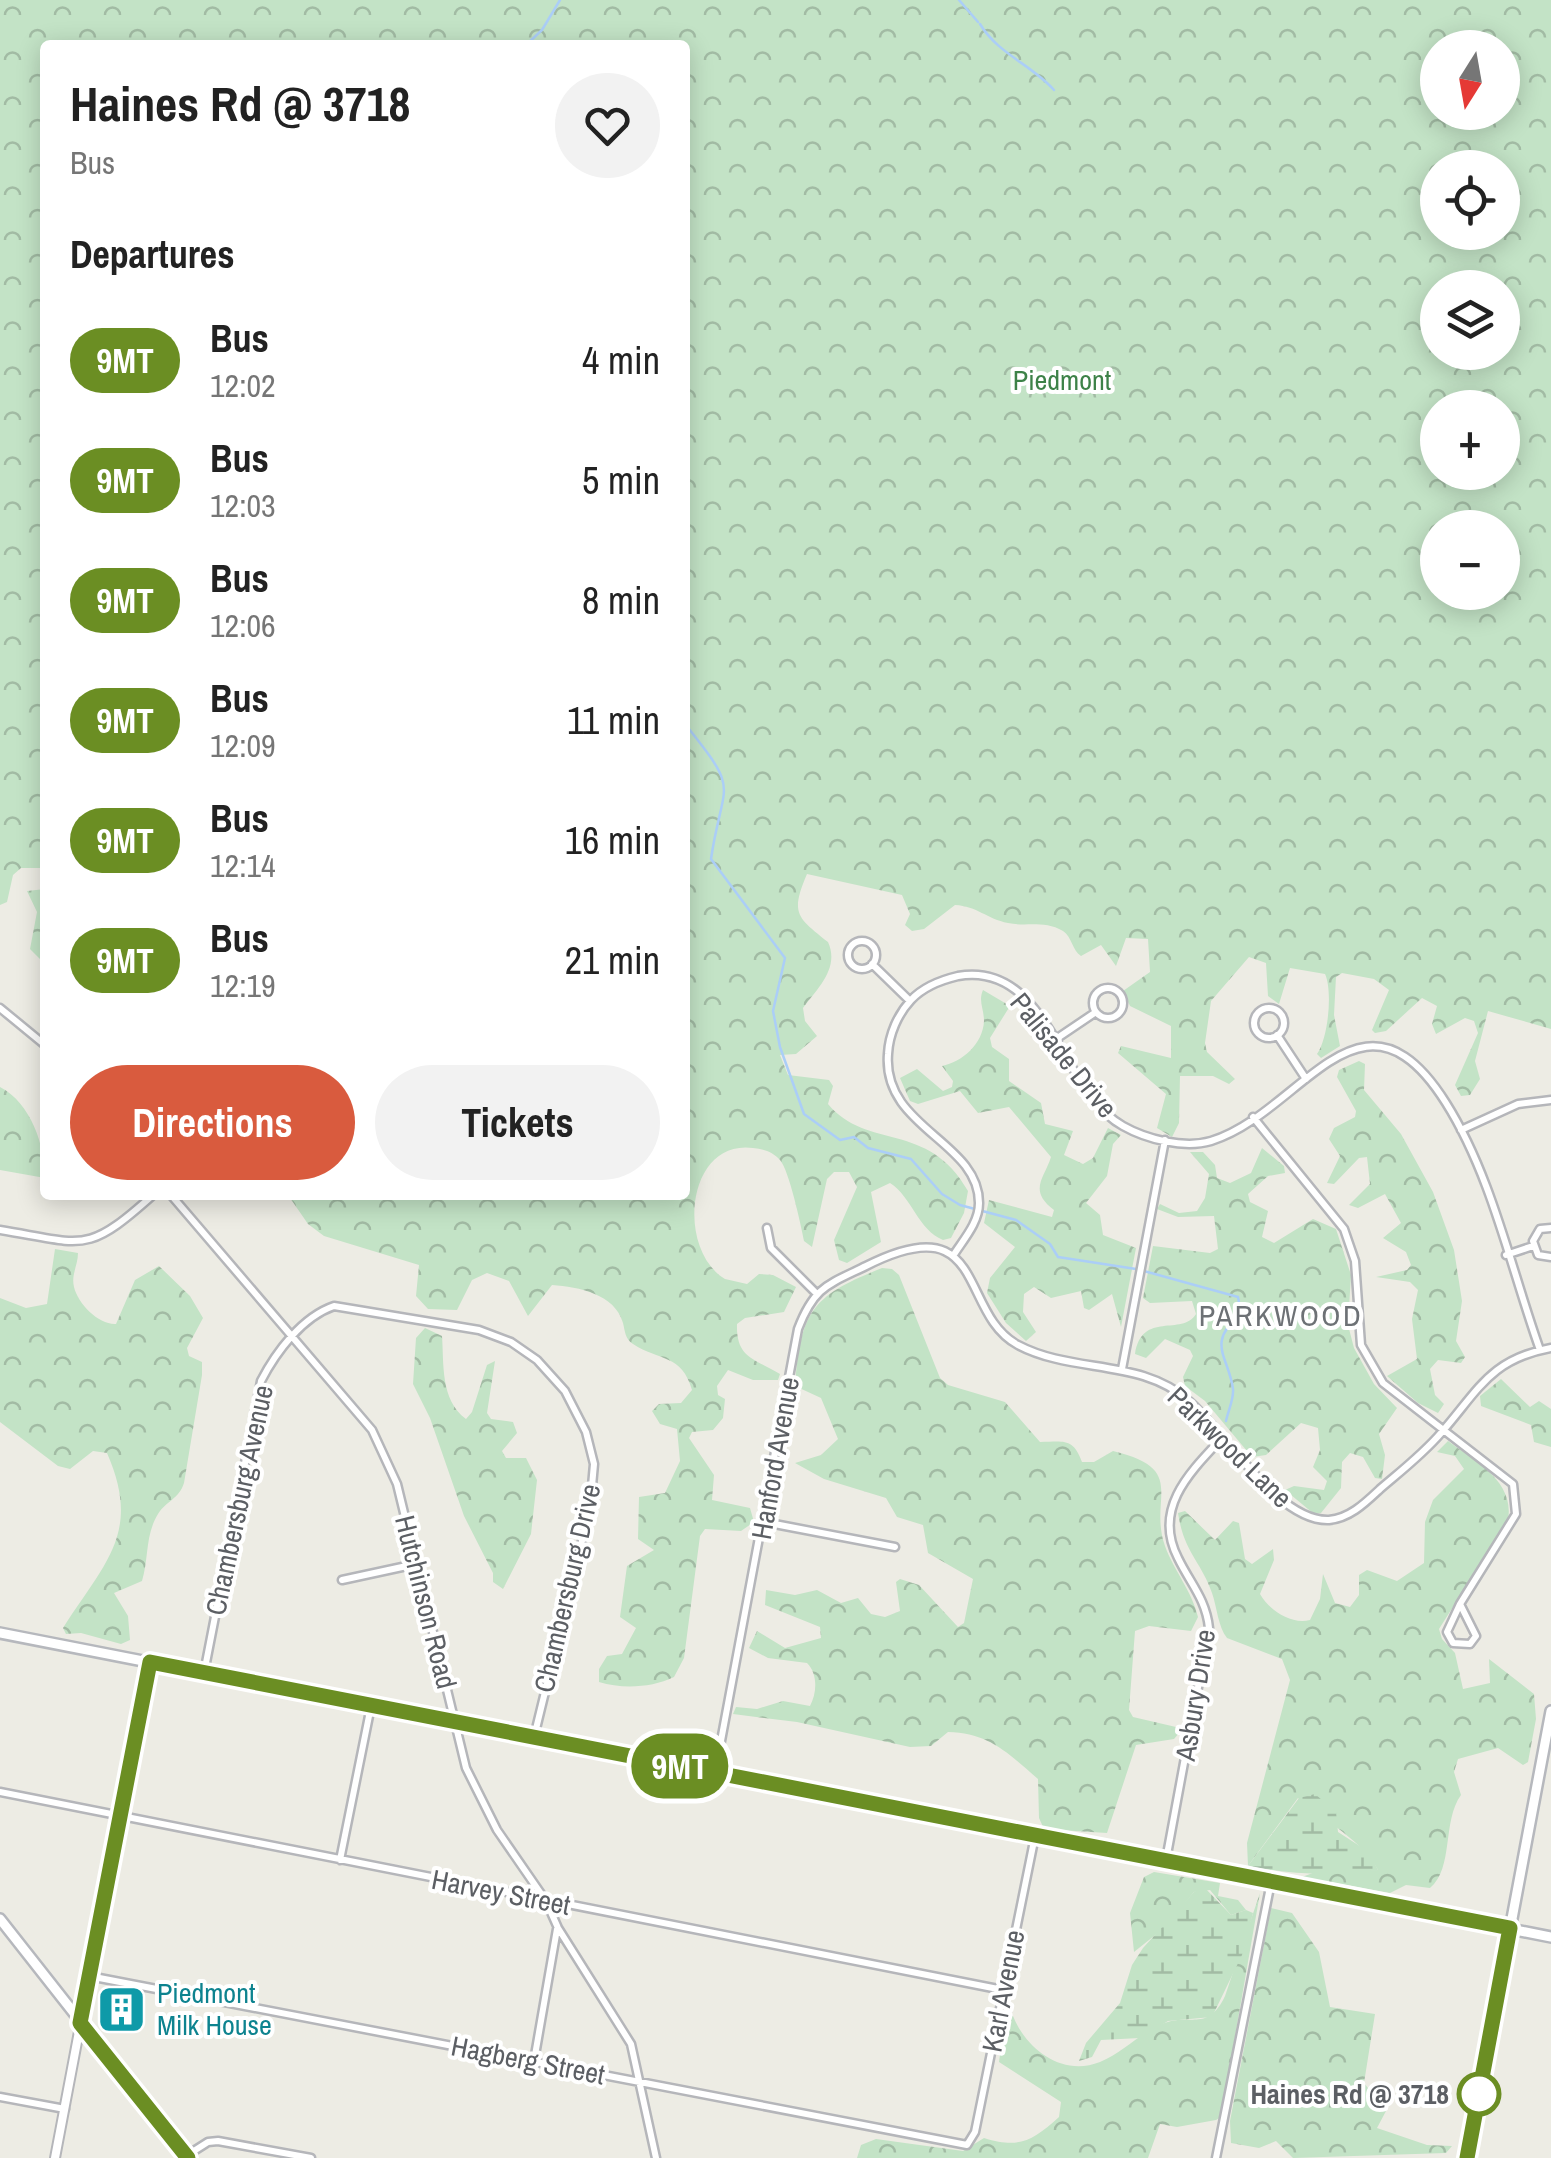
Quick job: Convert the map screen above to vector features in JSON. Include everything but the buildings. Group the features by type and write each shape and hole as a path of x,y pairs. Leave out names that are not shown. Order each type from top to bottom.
{"main road":[{"path":"0,1633 1551,1936"},
{"path":"1467,2158 1551,1711"},
{"path":"1,1922 187,2157"}],"street":[{"path":"864,940 872,944 876,953 872,964 862,969 853,966 848,959 851,945 864,940"},
{"path":"767,1228 771,1248 815,1292 894,1252 922,1247 952,1256 977,1218 978,1192 966,1166 910,1116 892,1087 889,1043 910,1001 872,964"},
{"name":"Palisade Drive","path":"910,1001 925,988 950,978 993,980 1020,993 1110,1118 1133,1131 1165,1140 1212,1141 1346,1052 1375,1046 1406,1054 1427,1075 1461,1130 1540,1350"},
{"path":"1111,988 1120,993 1123,1002 1116,1015 1107,1018 1096,1012 1093,1001 1097,992 1111,988"},
{"path":"0,1008 40,1042"},
{"path":"1268,1008 1281,1015 1284,1024 1277,1035 1258,1033 1254,1020 1259,1012 1268,1008"},
{"path":"1056,1039 1096,1012"},
{"path":"1277,1035 1306,1079"},
{"path":"1461,1130 1518,1104 1551,1100"},
{"path":"1253,1117 1344,1229 1355,1261 1357,1327 1370,1365 1383,1383 1504,1474 1516,1497 1516,1514 1509,1531 1460,1604 1447,1632 1461,1646 1470,1644 1476,1636 1460,1604"},
{"path":"1122,1369 1165,1140"},
{"path":"0,1230 72,1242 91,1241 108,1235 147,1200"},
{"name":"Hutchinson Road","path":"175,1200 372,1430 398,1484 466,1768 497,1830 546,1900 558,1928 625,2032 643,2082 656,2158"},
{"path":"1551,1228 1536,1232 1533,1246 1538,1254 1551,1257"},
{"path":"1506,1255 1533,1246"},
{"name":"Parkwood Lane","path":"952,1256 972,1275 998,1327 1016,1344 1157,1379 1188,1400 1290,1508 1312,1519 1334,1520 1354,1512 1444,1430 1483,1380 1518,1357 1551,1348"},
{"name":"Hanford Avenue","path":"715,1772 798,1329 815,1292"},
{"name":"Chambersburg Drive","path":"294,1336 334,1306 479,1330 511,1342 537,1360 565,1391 590,1448 592,1494 534,1737"},
{"name":"Chambersburg Avenue","path":"204,1673 261,1381 274,1354 294,1336"},
{"name":"Asbury Drive","path":"1166,1860 1209,1628 1206,1608 1177,1557 1170,1514 1190,1472 1222,1436"},
{"path":"764,1522 894,1547"},
{"path":"342,1580 416,1564"},
{"path":"55,2158 150,1662"},
{"path":"340,1860 371,1706"},
{"name":"Harvey Street","path":"0,1792 1002,1990"},
{"name":"Karl Avenue","path":"968,2145 975,2132 1035,1836"},
{"path":"1216,2158 1271,1882"},
{"path":"534,2061 558,1928"},
{"name":"Hagberg Street","path":"89,1976 968,2145"},
{"path":"0,2097 65,2109"},
{"path":"187,2157 208,2142 218,2140 311,2158"}],"green space":[{"name":"Piedmont","path":"0,0 1551,0 1551,1029 1488,1011 1475,1061 1480,1079 1470,1095 1461,1096 1455,1085 1478,1033 1474,1021 1465,1018 1436,1034 1432,1024 1437,1006 1422,998 1386,1031 1375,1033 1372,1030 1389,990 1374,979 1342,973 1336,977 1334,1015 1340,1046 1321,1058 1317,1054 1324,1038 1329,1003 1325,974 1290,968 1279,1004 1268,996 1266,963 1249,957 1211,1001 1205,1043 1207,1052 1235,1079 1229,1084 1213,1076 1180,1076 1179,1123 1172,1137 1157,1128 1166,1094 1118,1053 1121,1046 1171,1058 1171,1026 1130,1006 1123,991 1150,972 1148,939 1126,938 1116,966 1101,945 1081,956 1066,934 1056,928 1008,923 963,906 955,905 924,929 912,931 905,925 910,914 902,895 807,874 799,898 799,914 828,942 831,961 825,978 803,1008 805,1021 817,1036 796,1054 780,1055 788,1075 829,1080 833,1086 828,1104 844,1118 935,1154 968,1191 964,1213 951,1238 943,1240 927,1229 890,1183 871,1192 881,1242 847,1263 839,1260 834,1240 857,1187 849,1172 834,1172 827,1179 812,1247 804,1241 787,1175 774,1155 753,1148 731,1150 713,1161 702,1178 695,1222 699,1245 709,1265 725,1279 747,1284 759,1274 773,1275 796,1287 784,1312 745,1318 737,1324 743,1351 780,1374 778,1380 753,1380 728,1370 717,1386 718,1395 725,1399 723,1418 713,1430 692,1432 689,1438 714,1475 712,1500 750,1508 754,1522 741,1531 705,1529 700,1536 684,1658 674,1677 646,1685 617,1686 599,1682 599,1669 607,1656 622,1654 636,1628 620,1617 627,1566 654,1550 638,1539 639,1497 665,1493 680,1461 677,1429 660,1424 652,1411 659,1404 681,1403 692,1390 682,1370 630,1342 612,1305 584,1290 552,1285 528,1316 509,1281 487,1273 472,1280 457,1310 428,1309 416,1296 419,1265 324,1236 308,1224 291,1200 690,1200 690,40 40,40 40,868 21,868 13,875 7,902 0,905"},
{"path":"40,890 40,959 30,949 37,912 27,891"},
{"path":"983,990 1010,1006 990,1038 992,1047 1009,1059 1009,1081 1041,1103 1045,1124 1073,1131 1064,1155 1083,1164 1093,1158 1108,1128 1121,1135 1113,1144 1107,1176 1086,1203 1100,1215 1103,1235 1136,1248 1121,1327 1112,1294 1089,1310 1084,1308 1081,1291 1051,1298 1034,1287 1024,1294 1023,1312 1036,1332 1026,1341 1006,1323 987,1293 990,1278 1015,1247 984,1223 989,1200 1052,1217 1054,1210 1040,1190 1051,1157 1009,1107 978,1113 960,1091 918,1104 910,1101 900,1078 917,1069 943,1091 952,1087 953,1081 942,1066 964,1056 980,1037"},
{"path":"1359,1061 1365,1064 1364,1090 1401,1134 1433,1192 1454,1250 1462,1301 1456,1341 1465,1357 1461,1363 1438,1360 1430,1369 1435,1395 1444,1404 1438,1413 1418,1403 1387,1376 1417,1359 1412,1319 1418,1290 1410,1282 1376,1277 1407,1270 1411,1265 1406,1252 1383,1238 1401,1223 1385,1194 1358,1208 1349,1205 1370,1184 1367,1157 1359,1158 1334,1184 1327,1183 1340,1156 1329,1139 1334,1128 1355,1117 1356,1111 1337,1077 1339,1070"},
{"path":"0,1087 20,1103 34,1126 40,1146 40,1177 0,1170"},
{"path":"1262,1148 1284,1166 1285,1173 1268,1176 1248,1194 1250,1202 1268,1211 1262,1237 1274,1243 1313,1219 1336,1229 1351,1275 1348,1325 1354,1348 1374,1384 1397,1408 1379,1434 1385,1455 1382,1479 1375,1478 1363,1457 1350,1453 1342,1462 1341,1488 1321,1513 1314,1514 1285,1490 1294,1486 1324,1490 1327,1481 1313,1467 1320,1450 1318,1428 1301,1423 1266,1455 1252,1457 1205,1401 1185,1386 1183,1377 1193,1356 1190,1350 1165,1339 1146,1358 1135,1354 1146,1332 1182,1324 1196,1314 1192,1301 1150,1303 1143,1298 1153,1246 1210,1253 1218,1249 1214,1216 1178,1217 1157,1209 1160,1204 1179,1213 1197,1211 1205,1198 1209,1174 1190,1152 1203,1152 1215,1165 1217,1178 1230,1183 1251,1173"},
{"path":"55,1249 78,1253 73,1278 76,1294 103,1321 116,1324 135,1280 159,1266 190,1296 203,1318 187,1348 189,1356 202,1362 202,1375 184,1483 154,1522 142,1581 114,1593 128,1616 130,1640 121,1644 81,1633 66,1634 63,1628 105,1565 120,1526 117,1481 107,1453 93,1451 70,1469 58,1466 0,1422 0,1298 26,1308 47,1304"},
{"path":"882,1268 899,1275 940,1378 948,1385 1005,1402 1040,1442 1071,1445 1082,1462 1094,1462 1113,1451 1136,1458 1158,1476 1165,1546 1198,1617 1191,1631 1149,1626 1135,1631 1129,1710 1133,1717 1176,1727 1180,1732 1174,1739 1136,1745 1107,1833 1044,1829 1039,1818 1038,1779 997,1746 975,1736 948,1732 931,1746 910,1747 797,1722 733,1714 736,1707 757,1709 783,1701 810,1706 814,1695 815,1678 807,1663 768,1658 749,1648 757,1631 785,1648 821,1638 820,1627 765,1605 766,1590 795,1595 817,1590 841,1603 858,1598 871,1614 885,1617 900,1611 896,1582 900,1579 919,1585 958,1627 964,1623 973,1579 928,1553 923,1525 897,1517 886,1498 824,1479 795,1463 821,1455 838,1439 821,1398 795,1386 807,1323 825,1298"},
{"path":"425,1328 442,1336 448,1392 466,1419 472,1412 487,1365 495,1361 487,1413 491,1419 513,1422 517,1433 502,1451 506,1458 526,1458 537,1480 531,1534 503,1589 493,1582 493,1573 464,1516 430,1418 413,1384 416,1338"},
{"path":"1501,1379 1530,1407 1539,1401 1551,1409 1551,1447 1534,1442 1531,1425 1481,1406 1480,1396"},
{"path":"1448,1441 1491,1473 1509,1506 1508,1520 1439,1629 1442,1639 1455,1653 1463,1689 1490,1683 1489,1659 1534,1694 1536,1719 1528,1762 1523,1765 1498,1748 1458,1759 1454,1772 1461,1795 1455,1806 1442,1869 1430,1888 1406,1885 1390,1893 1302,1877 1318,1871 1378,1870 1354,1841 1298,1798 1248,1866 1247,1843 1290,1680 1282,1659 1227,1638 1208,1582 1184,1538 1178,1513 1185,1511 1215,1540 1233,1521 1239,1523 1245,1559 1252,1564 1273,1549 1274,1560 1260,1594 1281,1615 1310,1620 1320,1599 1323,1574 1335,1603 1350,1607 1359,1595 1359,1575 1367,1570 1397,1581 1424,1563 1425,1522 1433,1500 1464,1469 1455,1456 1437,1452"},
{"path":"1315,1794 1336,1812 1338,1832 1369,1852 1378,1870 1313,1874 1248,1866 1299,1798"},
{"path":"1154,1872 1220,1883 1218,1896 1238,1900 1246,1910 1231,1915 1210,1890 1194,1892 1164,1928 1134,1952 1130,1913 1144,1877"},
{"path":"1204,1887 1231,1915 1246,1910 1253,1913 1242,1955 1212,2017 1168,2021 1140,2038 1101,2040 1092,2057 1079,2061 1086,2043 1120,2003 1132,1965 1143,1948 1194,1892"},
{"path":"1260,1893 1221,2117 1177,2127 1160,2124 1148,2158 857,2158 861,2145 876,2139 963,2151 984,2138 1016,2143 1041,2132 1059,2117 1061,2102 999,2062 1005,2018 1013,2016 1027,2039 1047,2057 1072,2066 1086,2066 1116,2054 1160,2025 1211,2015 1225,1996"},
{"path":"1271,1908 1292,1913 1319,1952 1330,2007 1375,2014 1364,2083 1386,2111 1377,2128 1427,2145 1452,2146 1446,2153 1293,2158 1276,2141 1259,2148 1231,2143 1230,2121"}],"waterway":[{"path":"531,40 560,0"},
{"path":"959,0 978,22"},
{"path":"980,24 996,43 1054,90"},
{"path":"690,731 715,764 724,788 711,859 785,958 773,1011 780,1047 804,1114 840,1140 854,1137 868,1148 911,1159 942,1194 960,1205 1016,1220 1050,1244 1058,1257 1136,1269"},
{"path":"1144,1271 1238,1297 1241,1314 1230,1324 1222,1342 1233,1389 1226,1421"}],"bus line":[{"name":"9MT","path":"188,2158 80,2023 150,1662 1510,1928 1467,2158"}],"place":[{"name":"Piedmont Milk House","path":"122,2009"},
{"name":"Haines Rd @ 3718","path":"1479,2094"}],"district":[{"name":"PARKWOOD","path":"1281,1316"}]}
